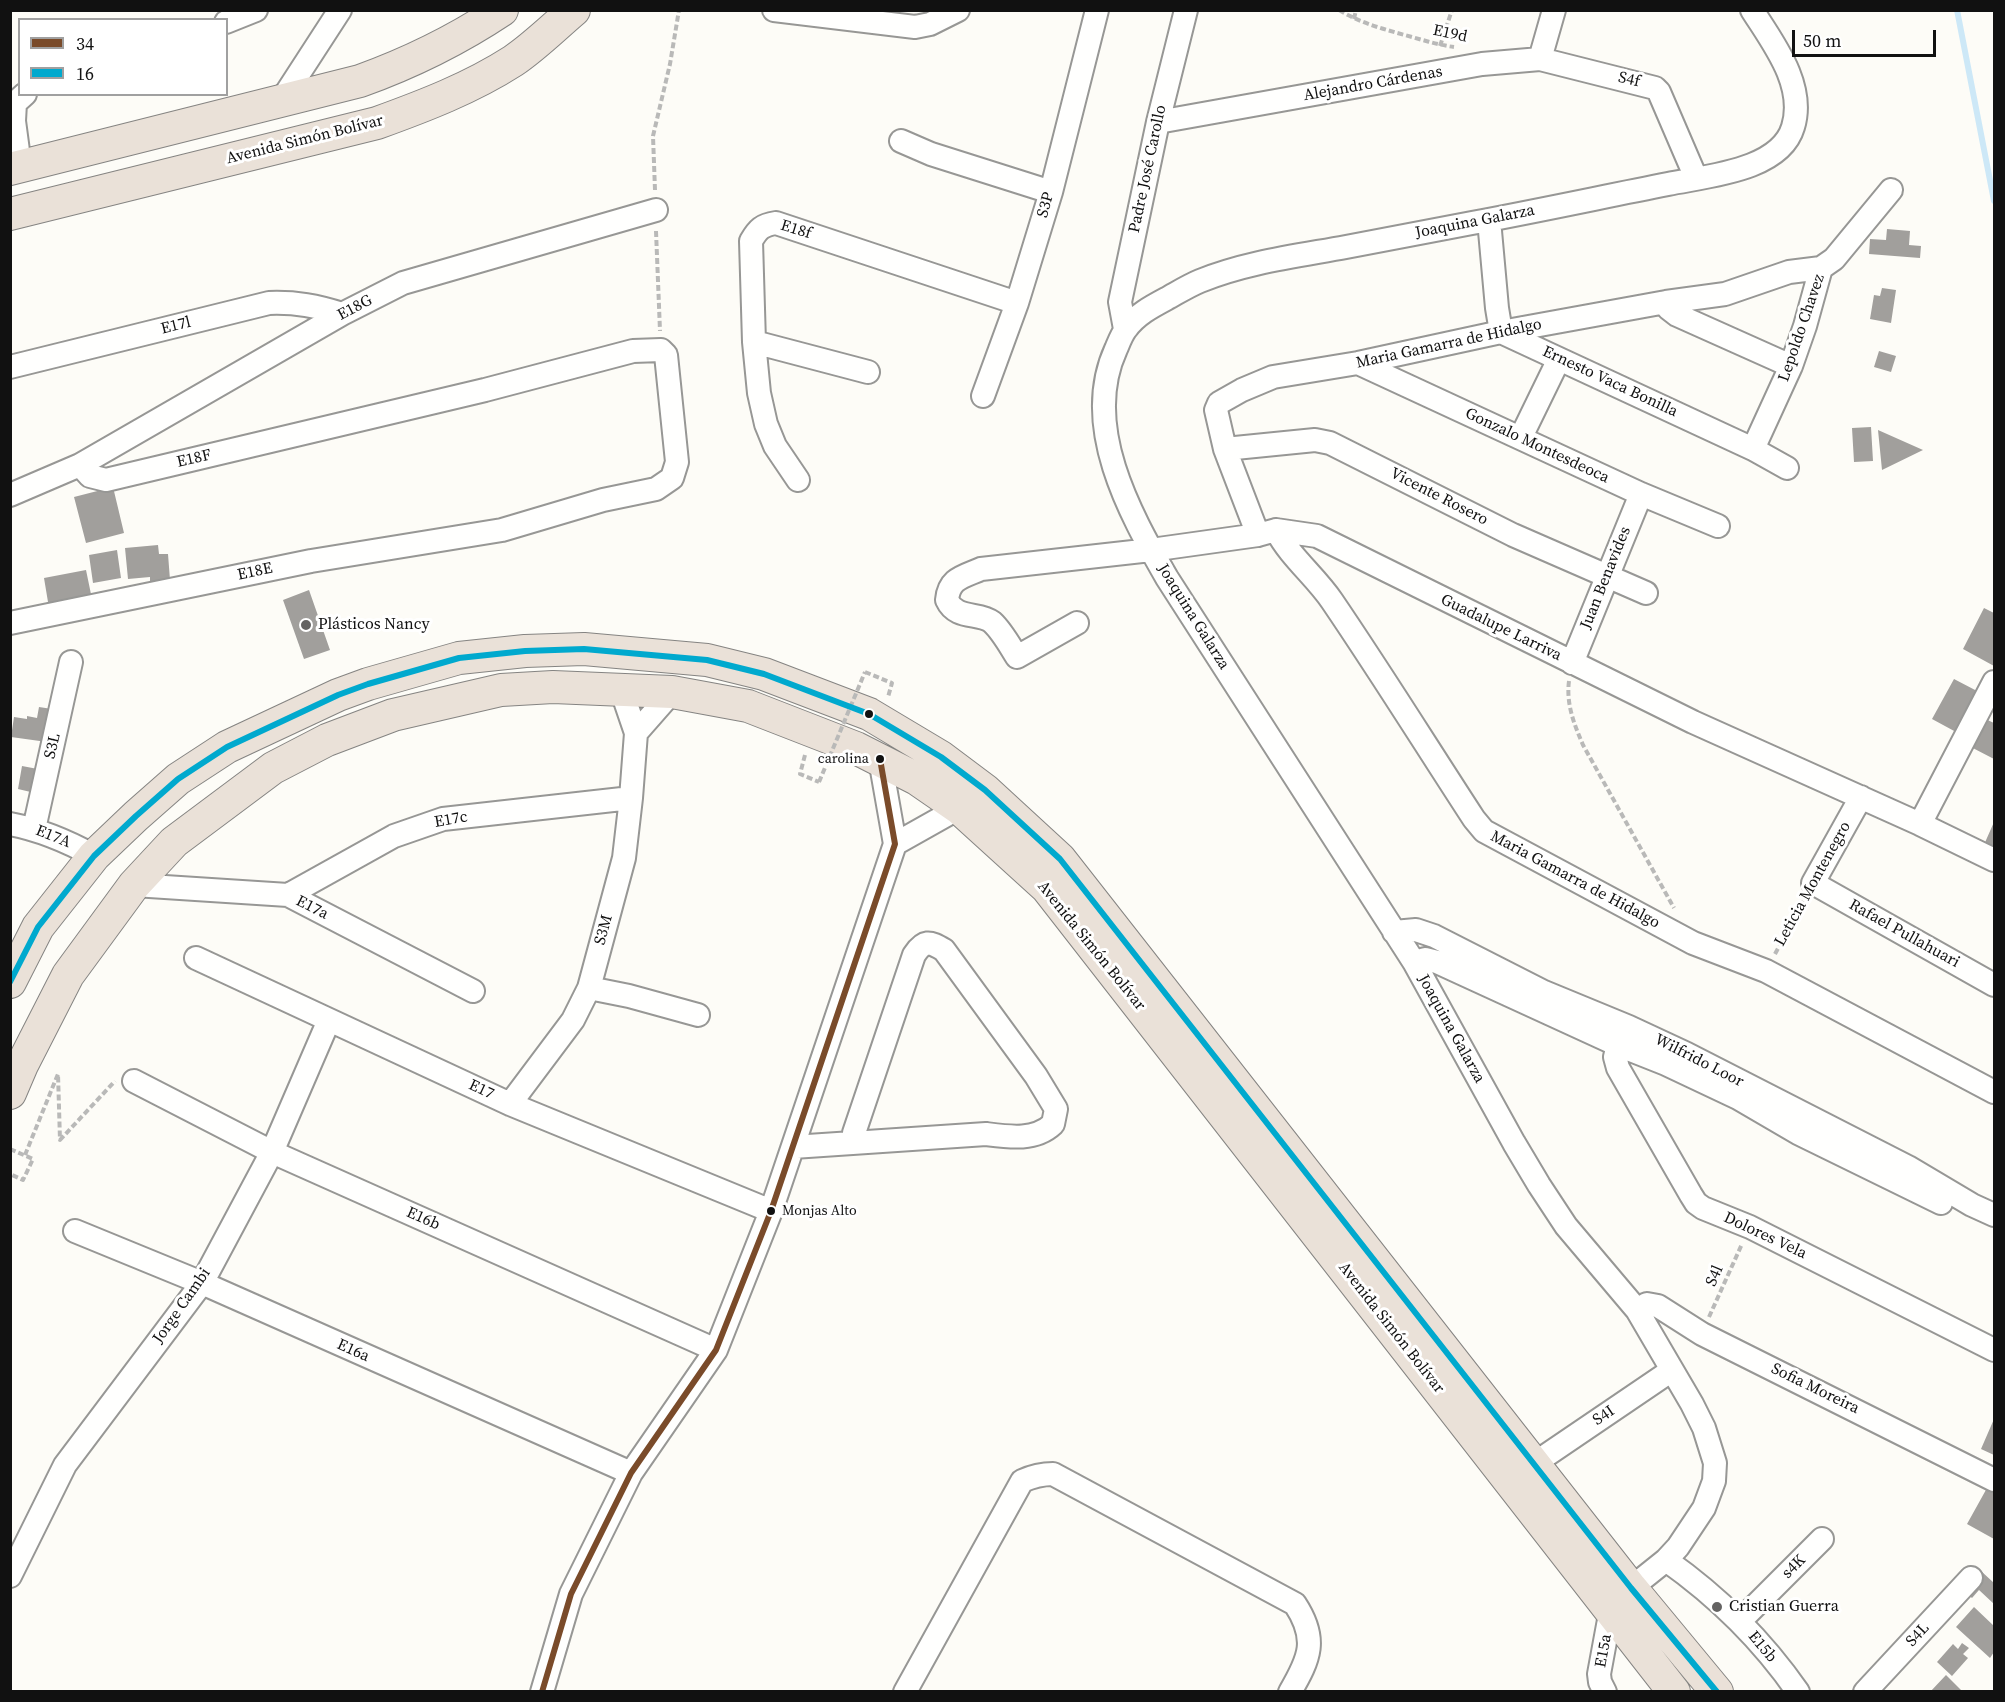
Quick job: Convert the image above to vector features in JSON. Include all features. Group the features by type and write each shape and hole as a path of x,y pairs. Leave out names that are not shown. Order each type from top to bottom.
{"highway":[{"path":"15,167 360,81 433,52 502,10"},
{"name":"Avenida Simón Bolívar","path":"10,214 377,123 470,85 514,60 574,10"},
{"name":"Avenida Simón Bolívar","path":"10,982 38,927 94,856 178,779 227,747 338,695 368,684 459,657 584,649 707,660 764,674 869,714 942,757 977,783 1060,859 1535,1463 1621,1599 1674,1692"},
{"name":"Avenida Simón Bolívar","path":"10,1093 68,975 134,885 174,842 273,768 327,740 393,715 501,690 553,687 672,692 748,706 880,759 917,778 959,808 1047,888 1621,1599 1717,1692"}],"street":[{"path":"228,21 256,10"},
{"path":"281,101 340,10"},
{"path":"774,10 915,27 930,24 958,10"},
{"name":"S3P","path":"984,396 1017,303 1051,192 1098,10"},
{"name":"Padre José Carollo","path":"1125,329 1120,302 1158,122 1186,10"},
{"path":"1540,59 1554,10"},
{"name":"Joaquina Galarza","path":"1621,1599 1666,1560 1689,1532 1704,1508 1714,1481 1715,1470 1712,1450 1704,1428 1637,1310 1566,1226 1539,1185 1395,932 1151,550 1125,496 1111,457 1103,401 1105,382 1112,358 1125,329 1144,311 1200,281 1252,264 1489,220 1696,178 1738,169 1768,157 1782,147 1793,127 1794,95 1788,73 1776,48 1752,10"},
{"name":"Alejandro Cárdenas","path":"1158,122 1482,64 1540,59"},
{"name":"S4f","path":"1540,59 1656,88 1696,178"},
{"path":"15,167 15,103 23,96"},
{"path":"901,141 931,154 1051,192"},
{"name":"Lepoldo Chavez","path":"1753,449 1791,366 1821,268 1834,259 1891,190"},
{"name":"E18G","path":"80,465 342,314 403,282 656,210"},
{"path":"1489,220 1501,332"},
{"name":"E18f","path":"798,480 775,446 766,424 759,393 754,342 751,242 757,230 764,225 776,223 1017,303"},
{"name":"Maria Gamarra de Hidalgo","path":"1821,268 1789,272 1725,294 1501,332 1358,363 1273,377 1222,401 1216,407 1225,449 1267,533 1283,544 1306,568 1334,604 1484,831 1693,943 1766,971 1995,1092"},
{"name":"E17l","path":"10,367 269,303 292,302 318,306 342,314"},
{"path":"1666,303 1668,308 1677,315 1791,366"},
{"name":"Ernesto Vaca Bonilla","path":"1501,332 1753,449 1787,468"},
{"path":"754,342 868,372"},
{"name":"E18F","path":"80,465 90,476 106,480 485,390 633,351 660,350"},
{"name":"E18E","path":"10,623 311,561 502,531 603,500 656,489 672,478 677,462 666,355 660,350"},
{"path":"1521,437 1559,359"},
{"name":"Gonzalo Montesdeoca","path":"1358,363 1641,494 1718,526"},
{"name":"Vicente Rosero","path":"1225,449 1315,440 1335,444 1513,535 1646,593"},
{"path":"10,495 80,465"},
{"name":"Juan Benavides","path":"1572,663 1641,494"},
{"name":"Guadalupe Larriva","path":"1077,623 1017,657 991,621 964,614 954,609 947,600 951,584 981,569 1151,550 1267,533 1317,536 1693,722 1995,860"},
{"name":"S3L","path":"34,829 71,662"},
{"path":"1920,824 1995,682"},
{"name":"S3M","path":"510,1104 573,1020 589,988 624,858 636,733 621,689"},
{"path":"636,733 672,692"},
{"path":"542,1692 570,1594 631,1473 716,1350 771,1211 895,844 880,759"},
{"name":"Leticia Montenegro","path":"1813,883 1861,797"},
{"name":"E17c","path":"288,895 394,836 443,819 631,798"},
{"path":"895,844 959,808"},
{"name":"E17A","path":"10,824 34,829 68,842 94,856"},
{"name":"Rafael Pullahuari","path":"1813,883 1995,985"},
{"name":"E17a","path":"134,885 288,895 473,991"},
{"name":"Wilfrido Loor","path":"1395,932 1416,930 1434,936 1544,992 1629,1027 1908,1167 1995,1215"},
{"path":"793,1147 853,1143 986,1134 1011,1137 1038,1135 1053,1124 1056,1109 1036,1076 944,950 933,943 920,947 914,955 853,1143"},
{"name":"E17","path":"196,958 510,1104 771,1211"},
{"name":"Wilfrido Loor","path":"1413,962 1425,959 1437,962 1618,1045 1666,1064 1738,1098 1798,1133 1995,1229"},
{"path":"589,988 629,996 698,1015"},
{"name":"Jorge Cambi","path":"10,1576 65,1465 201,1283 272,1152 329,1020"},
{"name":"Dolores Vela","path":"1618,1045 1615,1058 1618,1068 1694,1200 1703,1208 1750,1227 1995,1350"},
{"name":"E16b","path":"134,1081 272,1152 716,1350"},
{"name":"E16a","path":"75,1230 201,1283 631,1473"},
{"name":"Sofia Moreira","path":"1637,1310 1647,1304 1658,1306 1702,1334 1995,1480"},
{"name":"S4I","path":"1535,1463 1672,1370"},
{"path":"905,1692 1022,1481 1044,1474 1053,1474 1295,1604 1304,1618 1310,1650 1290,1692"},
{"name":"s4K","path":"1740,1621 1822,1539"},
{"name":"E15b","path":"1666,1560 1706,1590 1740,1621 1798,1692"},
{"name":"S4L","path":"1866,1692 1971,1578"},
{"name":"E15a","path":"1605,1692 1599,1674 1621,1599"}],"path":[{"path":"660,350 653,136 670,64 679,10"},
{"name":"E19d","path":"1339,10 1354,19 1440,46 1469,49 1476,52 1482,64"},
{"path":"1354,19 1356,10"},
{"path":"1440,46 1452,10"},
{"path":"1572,663 1568,694 1573,718 1583,745 1693,943"},
{"path":"800,774 819,783 865,672 892,683"},
{"name":"Leticia Montenegro","path":"1766,971 1813,883"},
{"path":"26,1153 58,1074 60,1140 119,1076 134,1081"},
{"path":"10,1149 26,1153 33,1159 23,1180 10,1174"},
{"name":"S4l","path":"1702,1334 1750,1227"}],"building":[{"path":"1887,229 1910,231 1909,245 1921,246 1920,258 1869,254 1870,239 1886,240"},
{"path":"1882,288 1896,290 1891,323 1870,319 1874,295 1880,296"},
{"path":"1879,351 1896,356 1891,372 1874,367"},
{"path":"1871,427 1873,461 1854,462 1852,428"},
{"path":"1878,430 1923,450 1882,470"},
{"path":"113,487 124,533 86,543 74,497"},
{"path":"158,545 159,554 168,554 170,580 150,582 150,577 128,579 125,548"},
{"path":"117,550 121,578 93,583 89,555"},
{"path":"86,570 92,599 49,608 44,578"},
{"name":"Plásticos Nancy","path":"309,590 330,650 304,659 283,600"},
{"path":"1984,608 1994,613 1994,666 1963,649"},
{"path":"1954,679 1977,691 1956,732 1932,719"},
{"path":"39,707 52,709 47,742 11,737 14,717 37,718"},
{"path":"1981,717 1994,723 1994,759 1967,745"},
{"path":"22,766 43,770 39,794 18,789"},
{"path":"1994,822 1994,853 1983,847"},
{"path":"1994,1419 1994,1455 1981,1449"},
{"path":"1987,1488 1994,1492 1994,1539 1967,1524"},
{"path":"1981,1571 1994,1583 1994,1604 1979,1590 1972,1598 1964,1591"},
{"path":"1974,1607 1994,1626 1994,1652 1990,1658 1956,1627"},
{"path":"1962,1643 1969,1648 1963,1654 1968,1658 1952,1676 1937,1662 1953,1644 1958,1649"},
{"path":"1946,1675 1963,1692 1930,1692"}],"waterway":[{"path":"1957,10 1994,201"}],"transit line":[{"name":"16","path":"10,982 38,927 94,856 178,779 227,747 338,695 368,684 459,658 525,651 584,649 707,660 764,674 869,714 941,757 985,790 1060,859 1631,1588 1717,1692"},
{"name":"34","path":"542,1692 571,1594 631,1473 716,1350 771,1211 895,844 880,759"}],"place":[{"name":"Plásticos Nancy","path":"306,625"},
{"name":"carolina","path":"880,759"},
{"name":"Monjas Alto","path":"771,1211"},
{"name":"Cristian Guerra","path":"1717,1607"}]}
